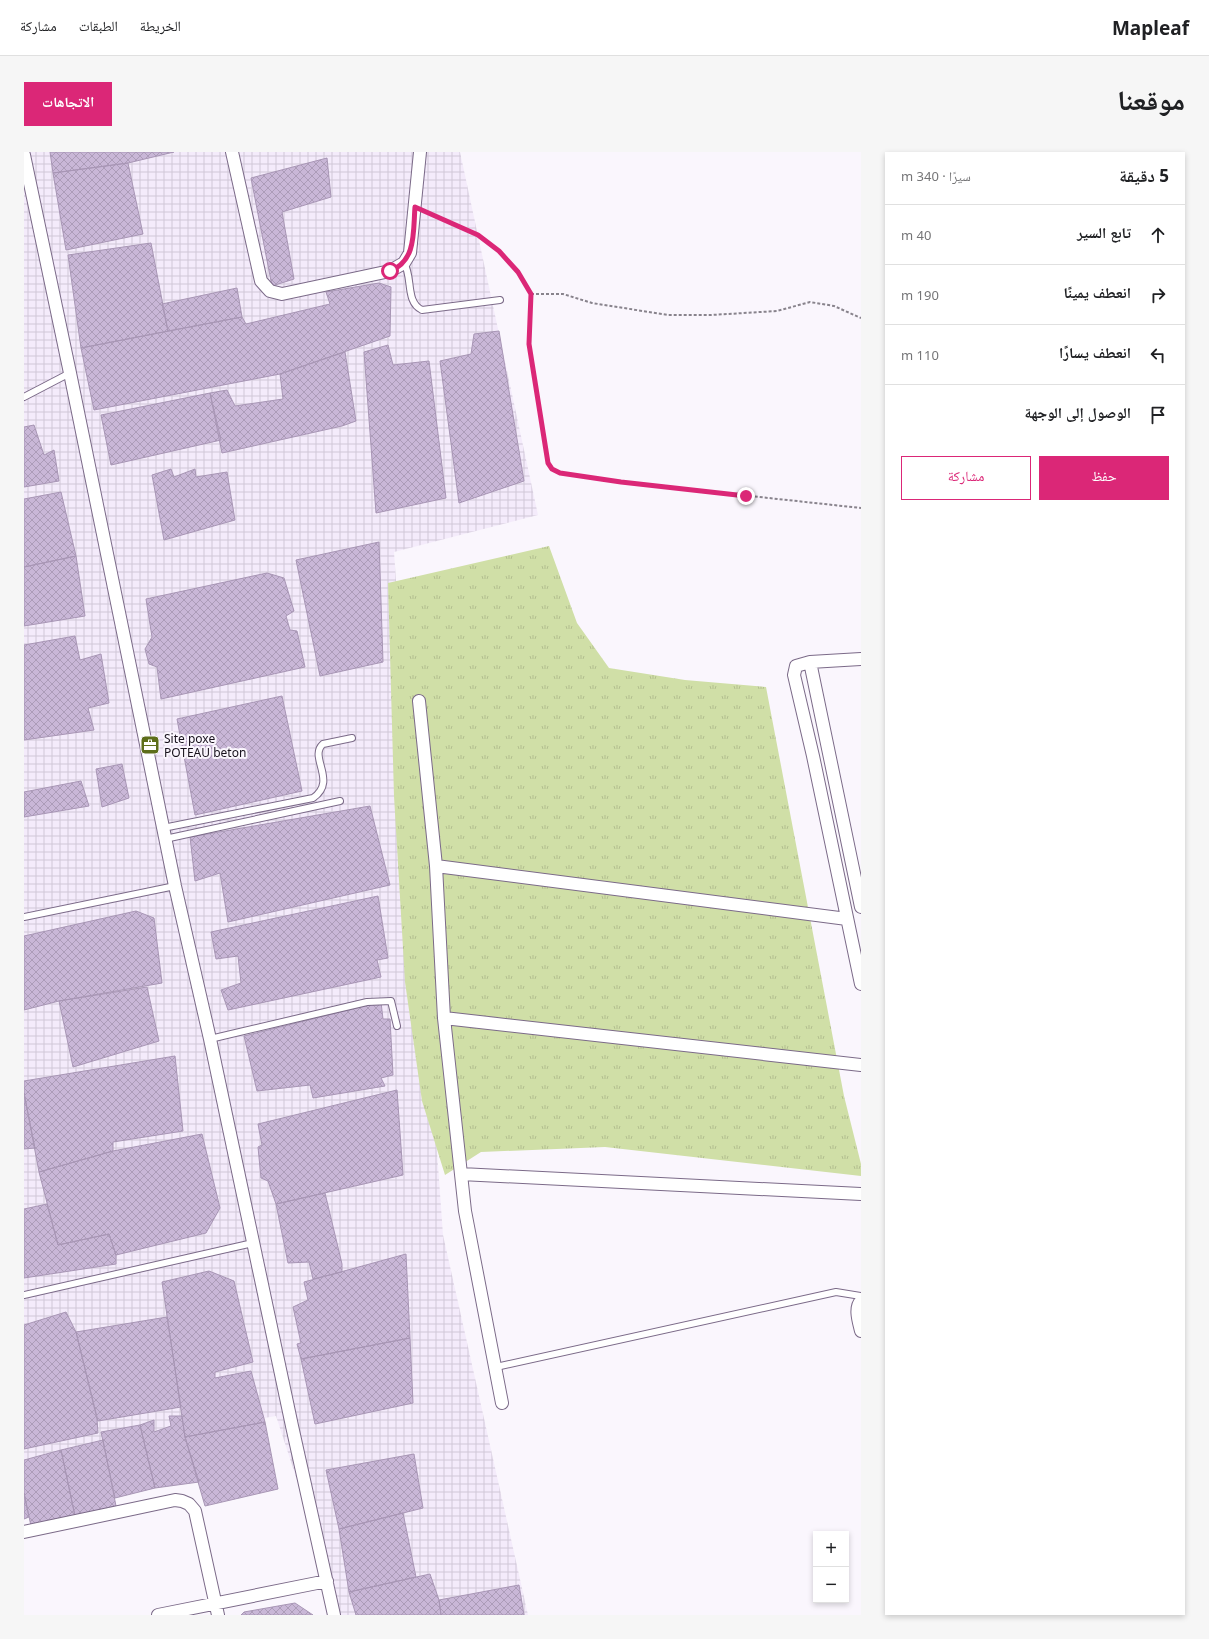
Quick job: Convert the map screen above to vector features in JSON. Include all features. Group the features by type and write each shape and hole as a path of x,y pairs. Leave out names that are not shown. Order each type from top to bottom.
{"street":[{"path":"232,152 260,277 263,285 270,291 282,294 390,271 404,263 411,248 420,152"},
{"path":"24,155 175,886 210,1039 334,1615"},
{"path":"861,659 810,662 796,666 794,675 814,756 861,984"},
{"path":"810,662 861,907"},
{"path":"419,701 436,866 444,1018 465,1211 502,1403"},
{"path":"436,866 847,919"},
{"path":"444,1018 861,1066"},
{"path":"461,1174 861,1194"},
{"path":"861,1301 857,1312 861,1331"},
{"path":"24,1532 176,1500 182,1501 195,1511 217,1609"},
{"path":"158,1615 217,1609 327,1581"}],"lane":[{"path":"404,263 409,274 413,301 416,306 422,310 500,300"},
{"path":"24,397 70,373"},
{"path":"164,833 313,798 321,791 324,780 318,752 320,746 323,744 352,738"},
{"path":"164,833 340,801"},
{"path":"24,917 175,886"},
{"path":"210,1039 367,1002 382,1000 391,1001 397,1026"},
{"path":"24,1295 253,1243"},
{"path":"496,1367 836,1292 861,1296"}],"path":[{"path":"415,207 478,235 499,251 518,272 531,294 529,344 548,463 552,469 560,473 621,482 861,508"},
{"path":"531,294 563,294 606,306 668,314 711,315 777,311 810,302 834,306 861,318"}],"shaded area":[{"path":"24,152 460,152 538,515 394,552 443,1235 528,1615 341,1615 276,1416 24,1459"}],"green space":[{"path":"549,546 577,623 609,668 685,680 766,687 844,1096 861,1164 861,1176 605,1147 481,1152 445,1175 422,1101 405,982 394,796 388,583"}],"building":[{"path":"50,152 174,152 128,163 53,173"},
{"path":"327,158 331,197 282,212 294,279 272,286 251,178"},
{"path":"128,163 143,234 66,250 53,173"},
{"path":"151,243 168,331 81,348 68,255"},
{"path":"379,283 391,287 390,336 280,374 94,410 81,348 242,317 246,324 330,304 326,292"},
{"path":"237,288 242,317 168,331 162,304"},
{"path":"499,331 524,481 459,503 440,361 471,354 474,334"},
{"path":"388,345 393,365 429,361 446,498 376,513 364,352"},
{"path":"345,352 356,421 342,426 222,453 210,393 227,390 235,406 283,399 280,374"},
{"path":"210,393 221,440 111,465 101,415"},
{"path":"34,425 44,455 54,450 59,481 24,487 24,427"},
{"path":"171,469 174,477 195,469 196,477 227,472 235,520 164,540 152,475"},
{"path":"61,492 76,556 24,567 24,499"},
{"path":"379,542 383,662 320,676 296,560"},
{"path":"76,556 85,616 24,626 24,567"},
{"path":"267,573 284,578 294,611 286,616 290,630 297,631 305,667 161,699 157,667 149,664 145,649 152,637 146,599"},
{"path":"75,636 80,660 101,654 109,703 88,708 94,730 24,740 24,645"},
{"path":"282,696 302,791 195,815 177,719"},
{"path":"122,764 129,798 102,807 96,769"},
{"path":"81,781 89,806 24,817 24,792"},
{"path":"370,806 390,885 228,922 220,873 195,881 190,837"},
{"path":"378,896 388,958 377,960 381,977 228,1010 221,990 241,983 238,956 216,959 211,932"},
{"path":"136,911 154,918 162,983 59,1001 24,1010 24,936"},
{"path":"147,987 159,1041 73,1067 59,1001"},
{"path":"381,1002 383,1019 390,1019 393,1075 381,1078 385,1086 313,1098 310,1085 257,1091 244,1036"},
{"path":"175,1056 183,1131 113,1142 113,1151 39,1172 24,1093 24,1081"},
{"path":"397,1090 403,1175 276,1204 268,1181 261,1178 258,1147 262,1145 258,1124"},
{"path":"24,1093 35,1148 24,1149"},
{"path":"202,1134 220,1208 206,1233 116,1255 109,1234 58,1245 39,1172 113,1151"},
{"path":"325,1193 342,1264 342,1272 313,1279 309,1262 288,1263 276,1204"},
{"path":"47,1204 58,1245 109,1234 116,1255 116,1264 24,1278 24,1209"},
{"path":"406,1254 410,1338 301,1359 297,1344 301,1343 293,1307 308,1300 304,1282"},
{"path":"209,1271 234,1281 253,1362 215,1372 215,1378 251,1371 265,1422 185,1437 162,1282"},
{"path":"66,1312 76,1332 97,1419 98,1433 24,1449 24,1325"},
{"path":"167,1317 181,1407 98,1421 76,1332"},
{"path":"410,1338 413,1403 315,1424 301,1359"},
{"path":"169,1416 182,1416 185,1437 199,1482 155,1488 140,1425 154,1420 154,1432 171,1426"},
{"path":"265,1422 278,1489 205,1506 185,1437"},
{"path":"140,1425 155,1488 115,1498 101,1432"},
{"path":"103,1440 116,1506 75,1516 61,1450"},
{"path":"61,1450 75,1516 31,1526 24,1493 24,1460"},
{"path":"414,1454 423,1508 339,1529 326,1470"},
{"path":"24,1493 29,1517 24,1519"},
{"path":"403,1513 416,1577 349,1592 339,1529"},
{"path":"430,1574 439,1600 441,1615 356,1615 349,1592"},
{"path":"519,1585 524,1615 441,1615 439,1600"},
{"path":"295,1603 313,1615 241,1615 244,1612"}],"place":[{"name":"Site poxe POTEAU beton","path":"150,745"}],"route":[{"path":"390,271 400,267 408,259 410,254 415,207 478,235 499,251 518,272 531,294 529,344 548,463 552,469 560,473 621,482 746,496"}]}
